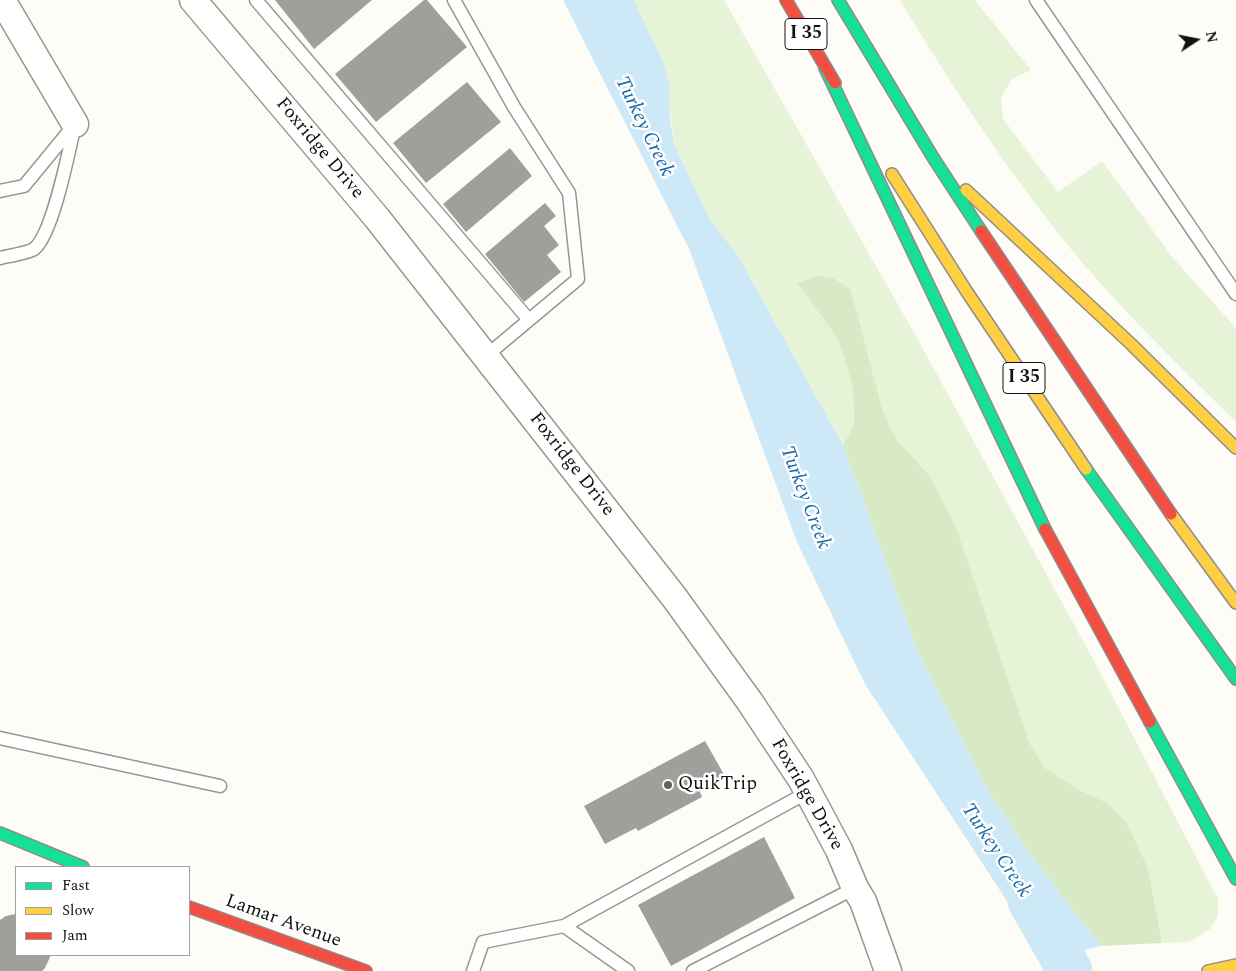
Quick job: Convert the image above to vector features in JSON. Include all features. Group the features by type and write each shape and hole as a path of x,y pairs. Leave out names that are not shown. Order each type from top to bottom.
{"main road":[{"name":"I 35","path":"786,0 825,68 878,151"},
{"name":"I 35","path":"838,0 934,159 1087,391 1180,527 1236,603"},
{"path":"825,68 1045,529 1236,879"},
{"path":"934,159 1131,344 1236,448"},
{"name":"I 35","path":"888,168 967,292 1100,491 1236,679"},
{"path":"0,833 81,866"},
{"name":"Lamar Avenue","path":"190,906 366,971"},
{"path":"1208,971 1236,965"}],"street":[{"path":"2,0 75,124"},
{"name":"Foxridge Drive","path":"193,0 377,218 674,596 776,739 808,792 839,850 855,888 863,901 888,971"}],"lane":[{"path":"256,0 529,320"},
{"path":"454,0 514,107 569,194 578,279 486,356"},
{"path":"1036,0 1236,294"},
{"path":"0,191 24,186 75,124"},
{"path":"0,258 33,249 44,236 57,200 75,124"},
{"path":"0,738 220,786"},
{"path":"474,971 482,942 564,926 808,792"},
{"path":"693,971 855,888"},
{"path":"564,926 628,971"}],"green space":[{"path":"634,0 724,0 917,338 1093,659 1218,899 1218,916 1210,929 1189,942 1162,943 1148,868 1107,803 1080,790 1045,768 1030,744 955,524 929,475 897,440 883,412 858,316 817,276 797,283 838,339 853,387 854,425 843,445 737,254 710,220 674,144 665,66"},
{"path":"900,0 975,0 1031,70 1012,79 1001,98 1003,119 1058,192 1102,161 1173,258 1236,328 1236,422 1121,306 1057,232 975,118"},
{"path":"817,276 833,278 850,289 883,412 897,440 929,475 955,524 1030,744 1045,768 1080,790 1107,803 1126,822 1148,868 1162,943 1101,946 1031,856 987,789 919,654 843,445 854,425 853,387 838,339 797,283"}],"water":[{"path":"563,0 634,0 665,66 669,85 670,119 674,144 710,220 737,254 843,445 919,654 987,789 1031,856 1101,946 1045,959 865,684 797,542 690,251"}],"building":[{"path":"275,0 372,0 314,49"},
{"path":"424,0 427,0 467,47 376,122 335,74"},
{"path":"467,82 501,122 426,183 393,143"},
{"path":"510,148 532,176 466,232 443,204"},
{"path":"545,203 556,216 544,226 559,245 547,255 561,272 524,302 485,254"},
{"name":"QuikTrip","path":"705,741 726,778 700,792 702,797 638,831 636,828 605,844 584,806"},
{"name":"QuikTrip","path":"764,837 795,898 671,966 638,905"},
{"path":"15,914 15,956 51,956 42,971 0,971 0,920 6,916"}],"waterway":[{"name":"Turkey Creek","path":"1030,901 1070,971"}],"traffic: fast":[{"path":"838,0 934,159 981,231"},
{"path":"825,68 1045,529"},
{"path":"1086,469 1236,679"},
{"path":"1150,722 1236,879"},
{"path":"0,833 81,866"}],"traffic: slow":[{"path":"892,174 967,292 1086,469"},
{"path":"966,190 1131,344 1236,448"},
{"path":"1171,514 1236,603"},
{"path":"1208,971 1236,965"}],"traffic: jam":[{"path":"786,0 835,83"},
{"path":"981,231 1171,514"},
{"path":"1045,529 1150,722"},
{"path":"190,907 366,971"}],"place":[{"name":"QuikTrip","path":"668,785"}]}
